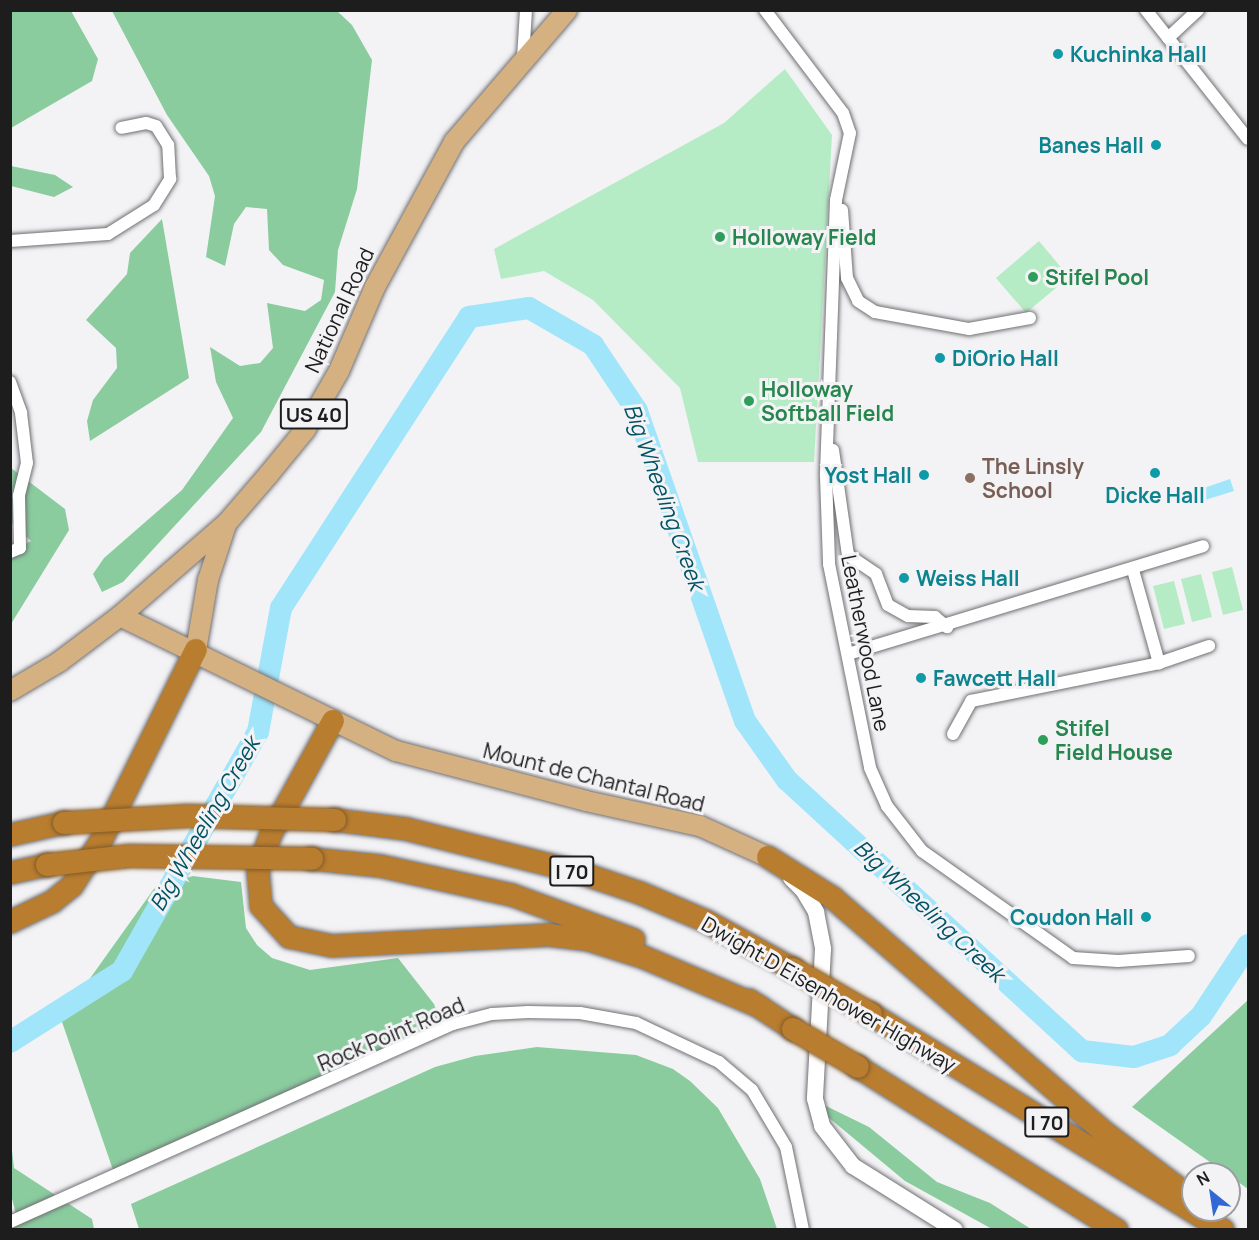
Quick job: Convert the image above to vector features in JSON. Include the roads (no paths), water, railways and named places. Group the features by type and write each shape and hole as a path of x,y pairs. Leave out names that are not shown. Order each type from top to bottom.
{"highway":[{"path":"10,922 52,902 72,886 102,839 204,655"},
{"path":"324,716 270,834 258,870 261,906 289,937 332,946 549,934 589,940 643,957 761,1007"},
{"name":"Dwight D Eisenhower Highway","path":"10,835 64,823 188,816 335,820 406,829 578,872 640,893 706,921 793,969 871,1014 1223,1230"},
{"name":"Dwight D Eisenhower Highway","path":"10,873 47,865 130,856 312,859 380,866 456,881 574,915 660,951 761,1007 1117,1230"},
{"path":"768,857 833,898 1108,1134 1181,1190"}],"main road":[{"name":"National Road","path":"10,691 58,662 120,616 226,524 305,430 339,371 375,287 454,142 523,58 567,10"},
{"path":"204,655 208,580 226,524"},
{"name":"Mount de Chantal Road","path":"120,616 204,655 396,751 586,801 700,826 768,857"}],"street":[{"path":"523,58 526,10"},
{"name":"Leatherwood Lane","path":"765,10 843,113 850,133 836,200 830,440 826,476 829,564 870,768 887,806 922,851 1073,958 1118,961 1189,956"},
{"path":"1146,10 1248,139"},
{"path":"1168,38 1198,10"},
{"path":"10,241 108,234 154,205 170,179 168,146 156,126 146,123 121,128"},
{"path":"840,178 847,278 858,300 875,312 969,329 1030,318"},
{"path":"10,382 21,413 27,463 19,496 15,550"},
{"path":"830,440 848,555 876,574 888,605 908,616 935,617 946,627"},
{"path":"848,654 946,627 1133,570 1203,546"},
{"path":"1133,570 1159,663"},
{"path":"953,734 971,701 1159,663 1209,646"},
{"name":"Mount de Chantal Road","path":"768,857 804,890 816,912 823,949 815,1100 822,1126 853,1166 955,1230"},
{"name":"Rock Point Road","path":"10,1222 453,1024 492,1014 528,1012 580,1013 636,1023 690,1045 719,1062 752,1090 786,1147 803,1230"}],"water":[{"path":"1230,479 1234,491 1205,500 1201,489"}],"waterway":[{"name":"Big Wheeling Creek","path":"10,1042 122,971 258,732 281,608 469,317 529,308 593,345 637,411 745,721 787,780 1082,1051 1134,1057 1170,1045 1201,1016 1248,945"}],"place":[{"name":"Kuchinka Hall","path":"1058,54"},
{"name":"Banes Hall","path":"1156,145"},
{"name":"Holloway Field","path":"720,237"},
{"name":"Stifel Pool","path":"1033,277"},
{"name":"DiOrio Hall","path":"940,358"},
{"name":"Holloway Softball Field","path":"749,401"},
{"name":"Dicke Hall","path":"1155,473"},
{"name":"Yost Hall","path":"924,475"},
{"name":"The Linsly School","path":"970,478"},
{"name":"Weiss Hall","path":"904,578"},
{"name":"Fawcett Hall","path":"921,678"},
{"name":"Stifel Field House","path":"1043,740"},
{"name":"Coudon Hall","path":"1146,917"}]}
